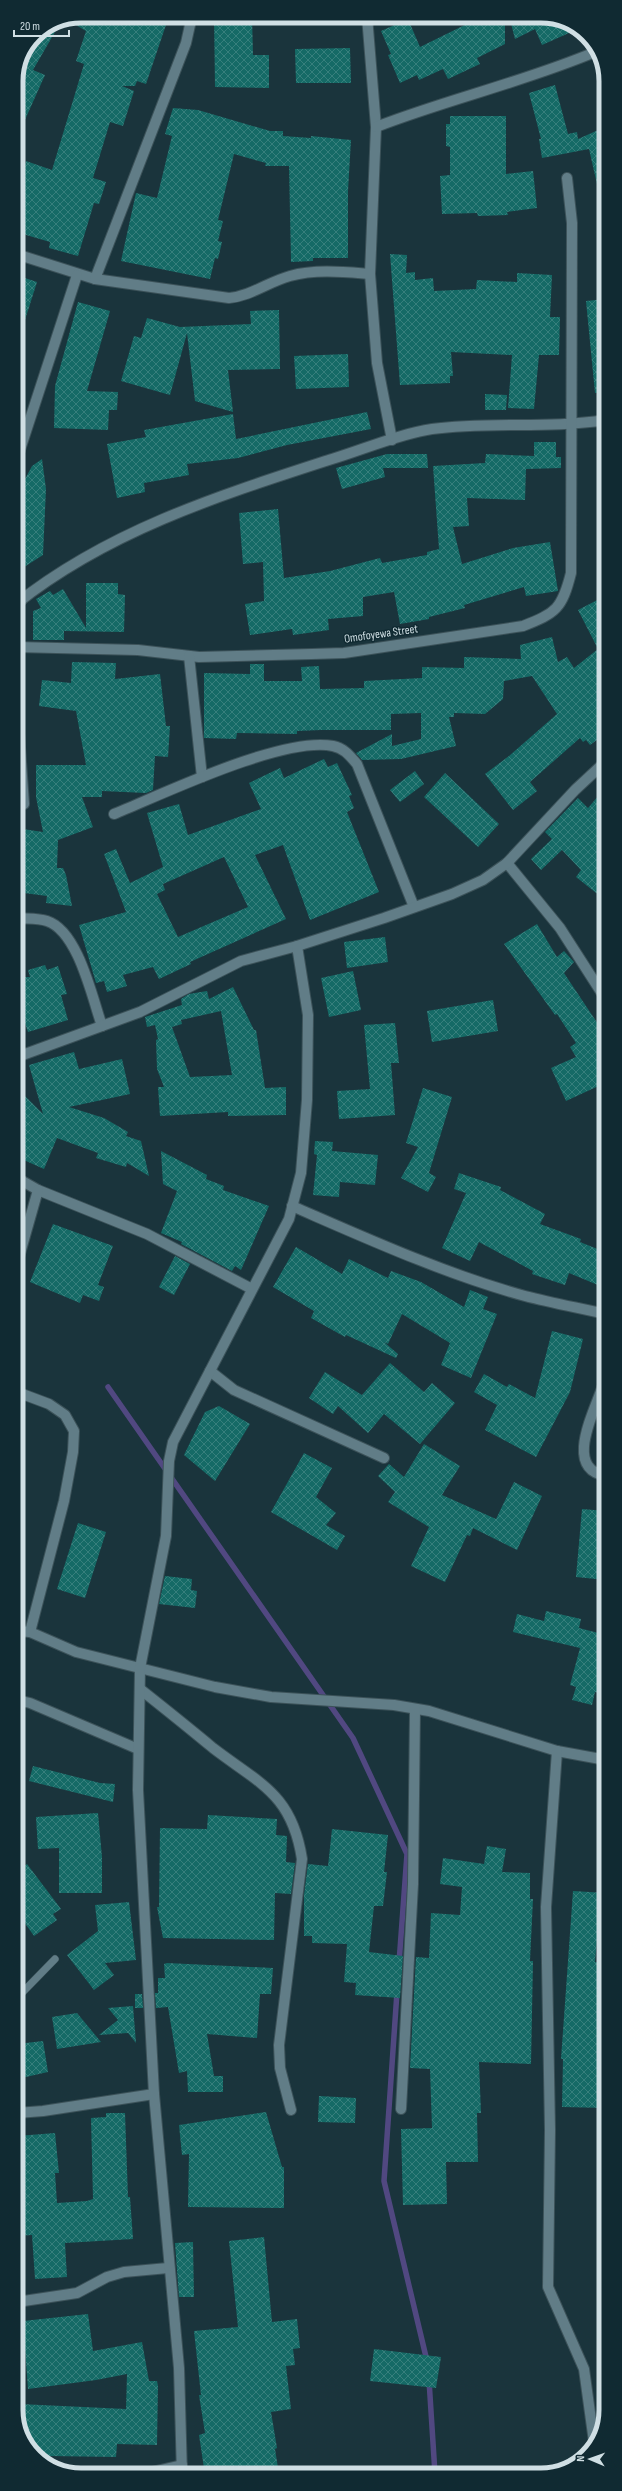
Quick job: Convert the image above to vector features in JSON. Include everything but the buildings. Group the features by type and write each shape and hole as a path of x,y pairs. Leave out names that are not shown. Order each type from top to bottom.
{"street":[{"path":"95,279 186,43 190,23"},
{"path":"368,23 376,127 370,274 377,363 392,440"},
{"path":"376,127 413,113 554,69 592,53"},
{"name":"Omofoyewa Street","path":"23,647 138,650 189,656 344,653 523,626 544,618 560,606 571,573 572,223 566,178"},
{"path":"23,256 77,275 95,279 229,298 244,296 290,276 326,271 370,274"},
{"path":"23,441 77,275"},
{"path":"23,599 67,568 162,518 233,491 392,440 430,429 458,426 571,424 599,421"},
{"path":"189,656 202,777"},
{"path":"114,814 202,777 274,752 318,745 334,746 347,753 357,764 414,907"},
{"path":"23,1054 140,1012 241,961 298,946 414,907 483,880 507,863 575,790 599,768"},
{"path":"23,790 24,804"},
{"path":"507,863 560,928 599,989"},
{"path":"23,919 47,921 60,928 73,944 102,1026"},
{"path":"182,2468 178,2368 168,2268 154,2094 138,1790 140,1668 166,1536 169,1461 173,1442 288,1219 301,1173 307,1100 308,1015 298,946"},
{"path":"23,1181 38,1190 147,1234 252,1289"},
{"path":"23,1243 38,1190"},
{"path":"292,1206 411,1257 474,1279 524,1296 599,1313"},
{"path":"210,1371 234,1390 384,1458"},
{"path":"23,1394 49,1404 65,1415 74,1431 73,1452 64,1501 30,1632"},
{"path":"599,1397 585,1434 584,1458 589,1468 599,1475"},
{"path":"23,1631 30,1632 76,1652 215,1687 271,1697 394,1705 436,1713 557,1751 599,1759"},
{"path":"140,1689 214,1749 269,1788 288,1814 299,1835 302,1859 279,2045 280,2068 292,2110"},
{"path":"23,1701 138,1749"},
{"path":"401,2109 413,1884 415,1709"},
{"path":"557,1751 546,1907 550,2130 548,2287 584,2369 593,2435"},
{"path":"23,2113 43,2112 154,2094"},
{"path":"23,2301 77,2294 107,2277 124,2272 168,2268"}],"lane":[{"path":"23,1992 55,1959"}],"waterway":[{"path":"108,1387 353,1738 407,1854 399,1963"},
{"path":"397,1992 384,2181 427,2361"},
{"path":"429,2380 435,2468"}]}
